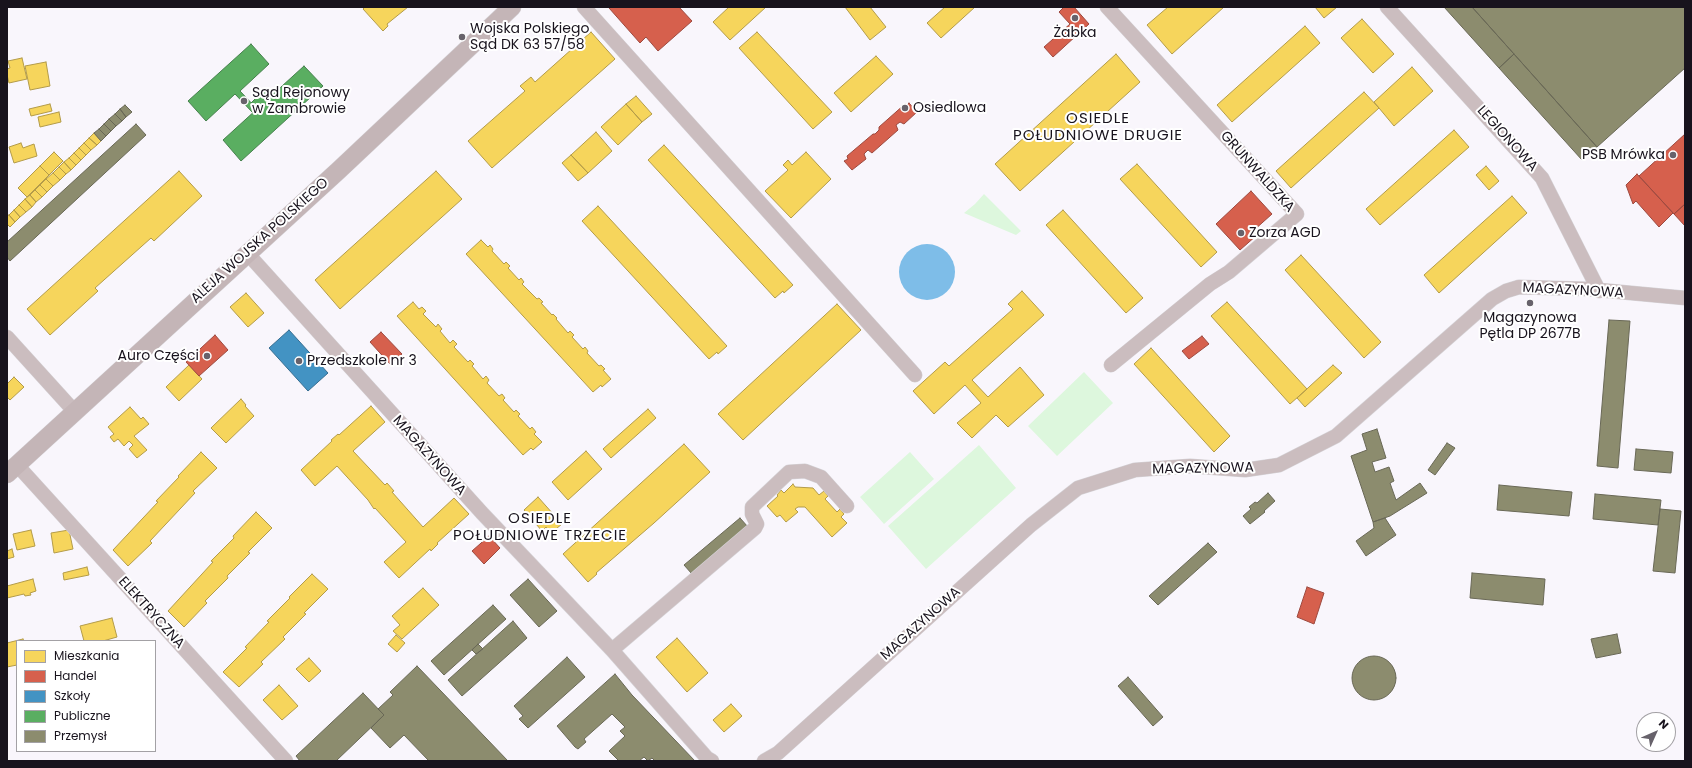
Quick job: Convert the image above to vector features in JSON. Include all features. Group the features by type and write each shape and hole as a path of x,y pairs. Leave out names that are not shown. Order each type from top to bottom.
{"main road":[{"name":"ALEJA WOJSKA POLSKIEGO","path":"12,470 384,128 512,7"}],"street":[{"path":"584,7 915,375"},
{"name":"GRUNWALDZKA","path":"1106,7 1297,214 1229,272 1210,284 1111,365"},
{"name":"LEGIONOWA","path":"1386,7 1542,178 1599,291"},
{"name":"MAGAZYNOWA","path":"247,253 482,513 612,650 707,758 712,761"},
{"name":"MAGAZYNOWA","path":"764,761 778,753 1031,525 1078,488 1135,470 1190,466 1245,470 1279,465 1336,436 1492,299 1506,291 1519,287 1534,286 1685,298"},
{"path":"7,337 75,412"},
{"name":"ELEKTRYCZNA","path":"12,470 286,761"},
{"path":"612,650 754,528 757,524 752,514 752,507 790,472 805,471 820,477 847,506"}],"green space":[{"path":"984,194 1021,231 1016,235 964,213"},
{"path":"1084,372 1113,403 1057,456 1028,426"},
{"path":"979,445 1016,488 926,569 888,526"},
{"path":"910,452 934,479 884,524 860,497"}],"water":[{"path":"927,244 938,246 947,252 953,261 955,272 953,283 947,292 938,298 927,300 916,298 907,292 901,283 899,272 901,261 907,252 916,246"}],"building: Mieszkania":[{"path":"365,7 408,7 387,24 388,26 383,31 363,9"},
{"path":"729,7 766,7 730,40 713,22"},
{"path":"845,7 870,7 886,27 870,40"},
{"path":"945,7 975,7 941,38 927,23"},
{"path":"1168,7 1224,7 1172,54 1147,25"},
{"path":"1315,7 1337,7 1324,18"},
{"path":"1362,19 1394,54 1373,73 1341,38"},
{"path":"1305,26 1320,43 1232,122 1217,105"},
{"path":"591,32 615,59 492,168 468,141 525,91 520,86 531,77 535,82"},
{"path":"757,32 832,112 813,129 739,48"},
{"path":"1116,54 1140,82 1020,191 995,164"},
{"path":"876,56 893,74 851,112 834,93"},
{"path":"22,58 27,79 9,83 7,69 10,68 8,61"},
{"path":"46,62 50,86 30,90 25,66"},
{"path":"1412,67 1433,91 1394,126 1374,102"},
{"path":"1364,92 1379,108 1291,188 1276,171"},
{"path":"636,96 652,114 642,122 626,104"},
{"path":"50,104 52,111 31,116 29,109"},
{"path":"626,104 642,122 618,145 601,127"},
{"path":"59,112 61,122 40,127 38,117"},
{"path":"1454,130 1469,147 1380,225 1366,209"},
{"path":"596,132 612,151 588,173 571,155"},
{"path":"94,133 101,141 97,145 89,138"},
{"path":"89,138 97,145 91,150 84,143"},
{"path":"21,143 23,148 34,144 37,156 14,163 9,147"},
{"path":"84,143 91,150 86,155 79,148"},
{"path":"664,145 793,285 784,293 783,291 775,298 648,160"},
{"path":"79,148 86,155 81,160 74,153"},
{"path":"54,152 63,161 49,175 40,166"},
{"path":"806,152 831,179 791,218 765,191 788,170 783,165 788,160 792,165"},
{"path":"74,153 81,160 76,165 69,158"},
{"path":"571,155 588,173 578,181 562,163"},
{"path":"69,158 76,165 71,170 64,162"},
{"path":"64,162 71,170 66,174 59,167"},
{"path":"1137,164 1217,252 1201,267 1120,179"},
{"path":"40,166 49,175 27,197 18,188"},
{"path":"1486,166 1499,181 1489,190 1476,175"},
{"path":"59,167 66,174 60,180 53,173"},
{"path":"179,171 202,196 154,241 151,238 95,288 98,291 50,335 27,309"},
{"path":"436,171 462,199 340,309 315,280"},
{"path":"53,173 60,180 53,186 46,179"},
{"path":"46,179 53,186 47,192 40,185"},
{"path":"40,185 47,192 42,197 35,190"},
{"path":"35,190 42,197 36,202 30,195"},
{"path":"30,195 36,202 32,207 25,199"},
{"path":"1512,196 1527,213 1439,293 1424,275"},
{"path":"25,199 32,207 26,212 19,205"},
{"path":"19,205 26,212 20,217 14,210"},
{"path":"598,206 727,346 718,354 717,352 709,359 582,221"},
{"path":"14,210 20,217 15,222 9,215"},
{"path":"1063,210 1143,298 1126,313 1046,225"},
{"path":"9,215 15,222 10,227 7,224 7,216"},
{"path":"481,240 488,247 490,245 493,249 492,251 504,264 506,262 510,266 508,268 519,280 521,278 524,282 522,284 537,299 539,298 543,302 541,303 552,315 553,314 557,318 556,319 568,333 570,331 574,335 572,337 583,349 585,347 588,351 587,353 599,366 601,365 605,369 603,370 611,379 602,387 601,385 593,392 466,254"},
{"path":"1301,255 1381,342 1364,358 1285,270"},
{"path":"1022,291 1044,315 972,380 988,397 1020,367 1044,395 1008,427 996,415 972,438 957,423 981,403 965,385 934,414 913,391 945,362 949,366 1013,309 1008,304"},
{"path":"246,293 264,313 248,327 230,307"},
{"path":"413,302 419,309 422,307 426,311 423,314 436,327 438,324 442,329 440,331 450,343 453,340 457,344 454,347 468,362 470,360 474,364 472,366 483,379 486,376 489,380 487,383 499,396 502,394 505,398 503,400 514,412 516,410 520,414 518,416 530,429 532,427 536,432 534,434 542,442 533,450 531,448 523,455 397,316"},
{"path":"1227,302 1307,389 1290,404 1211,316"},
{"path":"837,304 861,330 743,440 718,414"},
{"path":"1151,348 1230,436 1214,452 1134,364"},
{"path":"189,365 202,379 179,401 166,387"},
{"path":"1333,365 1342,373 1305,407 1297,398"},
{"path":"14,377 24,387 10,400 7,397 7,384"},
{"path":"241,399 254,416 226,443 211,428"},
{"path":"371,406 385,422 353,451 385,485 387,483 394,491 392,492 423,527 454,498 469,514 437,543 438,544 431,551 430,549 399,578 384,562 406,542 375,508 374,509 368,500 337,466 315,486 301,470 332,441 331,440 338,434 339,435"},
{"path":"130,407 141,419 143,417 149,424 134,436 147,450 137,458 129,449 133,445 129,441 124,446 118,439 114,442 110,437 114,434 108,427"},
{"path":"648,409 656,418 611,458 603,449"},
{"path":"684,444 710,472 596,573 597,574 588,582 563,554"},
{"path":"586,451 602,469 568,500 552,482"},
{"path":"201,452 217,468 193,491 195,493 150,541 152,543 128,566 113,550 158,502 156,501"},
{"path":"793,484 795,487 813,488 819,495 824,491 828,496 825,499 837,512 840,509 844,514 841,517 847,523 832,537 805,507 798,507 795,509 798,512 786,522 780,515 777,517 767,506 778,496 777,495 781,490 784,493"},
{"path":"538,497 562,524 551,533 546,527 542,531 524,510"},
{"path":"256,512 272,528 248,552 250,553 227,576 228,578 205,601 207,603 184,627 168,611 213,562 211,561 234,538 233,536"},
{"path":"31,530 35,546 17,550 13,534"},
{"path":"69,530 73,549 54,553 51,533"},
{"path":"12,549 14,557 7,559 7,551"},
{"path":"87,567 89,575 64,580 63,573"},
{"path":"312,574 328,589 283,637 285,639 261,662 263,664 239,687 223,672 247,648 245,647 269,622 267,621"},
{"path":"33,579 36,591 30,593 31,595 25,596 24,594 7,598 7,586"},
{"path":"423,588 439,605 402,639 393,631 400,625 392,616"},
{"path":"112,618 117,637 106,640 84,640 80,626"},
{"path":"396,635 405,643 397,652 388,644"},
{"path":"677,638 708,673 687,692 656,657"},
{"path":"16,641 16,665 7,667 7,643"},
{"path":"309,658 321,671 309,682 296,669"},
{"path":"279,685 298,706 282,720 263,700"},
{"path":"731,704 742,716 724,732 713,720"}],"building: Handel":[{"path":"679,7 692,21 658,51 646,37 640,43 609,8"},
{"path":"1064,7 1074,7 1089,24 1053,57 1044,47 1070,24 1059,12"},
{"path":"909,103 917,112 904,124 900,122 896,125 898,130 872,153 868,150 864,154 866,159 852,170 844,161 848,159 847,156 873,134 875,134 879,130 879,127 905,104 907,105"},
{"name":"PSB Mrówka","path":"1685,134 1685,204 1674,214 1639,176"},
{"path":"1637,174 1673,213 1659,227 1636,201 1633,204 1626,185"},
{"path":"1251,191 1272,214 1253,231 1257,235 1240,250 1216,224"},
{"path":"1685,204 1685,226 1674,214"},
{"path":"381,332 402,354 390,364 370,342"},
{"name":"Auro Części","path":"215,335 228,350 199,376 186,362"},
{"path":"1202,336 1209,344 1189,359 1182,351"},
{"path":"489,536 500,548 484,564 472,551"},
{"path":"1307,587 1324,593 1314,624 1297,617"}],"building: Szkoły":[{"name":"Przedszkole nr 3","path":"289,330 328,373 308,391 269,348"}],"building: Publiczne":[{"path":"251,44 269,64 240,91 257,109 253,113 235,94 206,121 188,101"},
{"path":"304,66 323,86 241,161 223,140 257,109 251,103 264,90 270,97"}],"building: Przemysł":[{"path":"1444,7 1472,7 1514,54 1499,68"},
{"path":"1472,7 1685,7 1685,68 1597,147"},
{"path":"1514,54 1597,147 1582,160 1499,68"},
{"path":"125,105 132,112 126,117 120,109"},
{"path":"120,109 126,117 122,121 115,114"},
{"path":"115,114 122,121 116,126 109,119"},
{"path":"109,119 116,126 111,131 104,124"},
{"path":"104,124 111,131 106,136 99,129"},
{"path":"136,124 146,135 10,261 7,257 7,242"},
{"path":"99,129 106,136 101,141 94,133"},
{"path":"1609,320 1630,321 1618,468 1597,466"},
{"path":"1377,429 1386,458 1372,462 1375,472 1389,467 1394,481 1390,483 1396,500 1420,483 1427,493 1390,516 1373,522 1351,456 1367,450 1362,434"},
{"path":"1447,443 1455,448 1435,475 1428,470"},
{"path":"1636,449 1673,452 1671,473 1634,470"},
{"path":"1499,485 1572,492 1569,516 1497,510"},
{"path":"1268,493 1275,501 1264,511 1265,512 1250,524 1243,516 1251,509 1249,507 1255,502 1257,503"},
{"path":"1595,494 1661,500 1658,525 1593,519"},
{"path":"1660,509 1681,511 1675,573 1653,571"},
{"path":"740,518 748,527 692,574 684,565"},
{"path":"1385,518 1396,535 1366,556 1356,541 1374,528 1373,522"},
{"path":"1208,543 1217,552 1158,605 1149,596"},
{"path":"1472,573 1545,579 1543,605 1470,598"},
{"path":"528,579 557,611 539,627 510,595"},
{"path":"493,605 506,619 444,675 431,661"},
{"path":"513,621 527,638 462,696 448,680"},
{"path":"1617,634 1621,653 1596,658 1591,639"},
{"path":"478,644 483,649 476,654 472,650"},
{"path":"1374,656 1386,660 1392,666 1396,678 1392,690 1386,696 1374,700 1362,696 1356,690 1352,678 1356,666 1362,660"},
{"path":"567,657 585,677 528,728 519,719 523,716 514,706"},
{"path":"417,666 508,761 429,761 404,735 390,748 371,728 384,715 378,709 393,695 390,692"},
{"path":"615,674 632,695 695,761 655,761 652,758 648,761 644,757 639,761 619,761 609,751 625,736 620,731 625,727 612,714 584,739 586,742 578,749 575,747 557,726"},
{"path":"1128,677 1163,717 1153,726 1118,686"},
{"path":"363,693 384,715 336,761 300,761 296,756"}],"place":[{"name":"Żabka","path":"1075,18"},
{"name":"Wojska Polskiego Sąd DK 63 57/58","path":"462,37"},
{"name":"Sąd Rejonowy w Zambrowie","path":"244,101"},
{"name":"Osiedlowa","path":"905,108"},
{"name":"PSB Mrówka","path":"1673,155"},
{"name":"Zorza AGD","path":"1241,233"},
{"name":"Magazynowa Pętla DP 2677B","path":"1530,303"},
{"name":"Auro Części","path":"207,356"},
{"name":"Przedszkole nr 3","path":"299,361"}],"district":[{"name":"OSIEDLE POŁUDNIOWE DRUGIE","path":"1098,128"},
{"name":"OSIEDLE POŁUDNIOWE TRZECIE","path":"540,528"}]}
